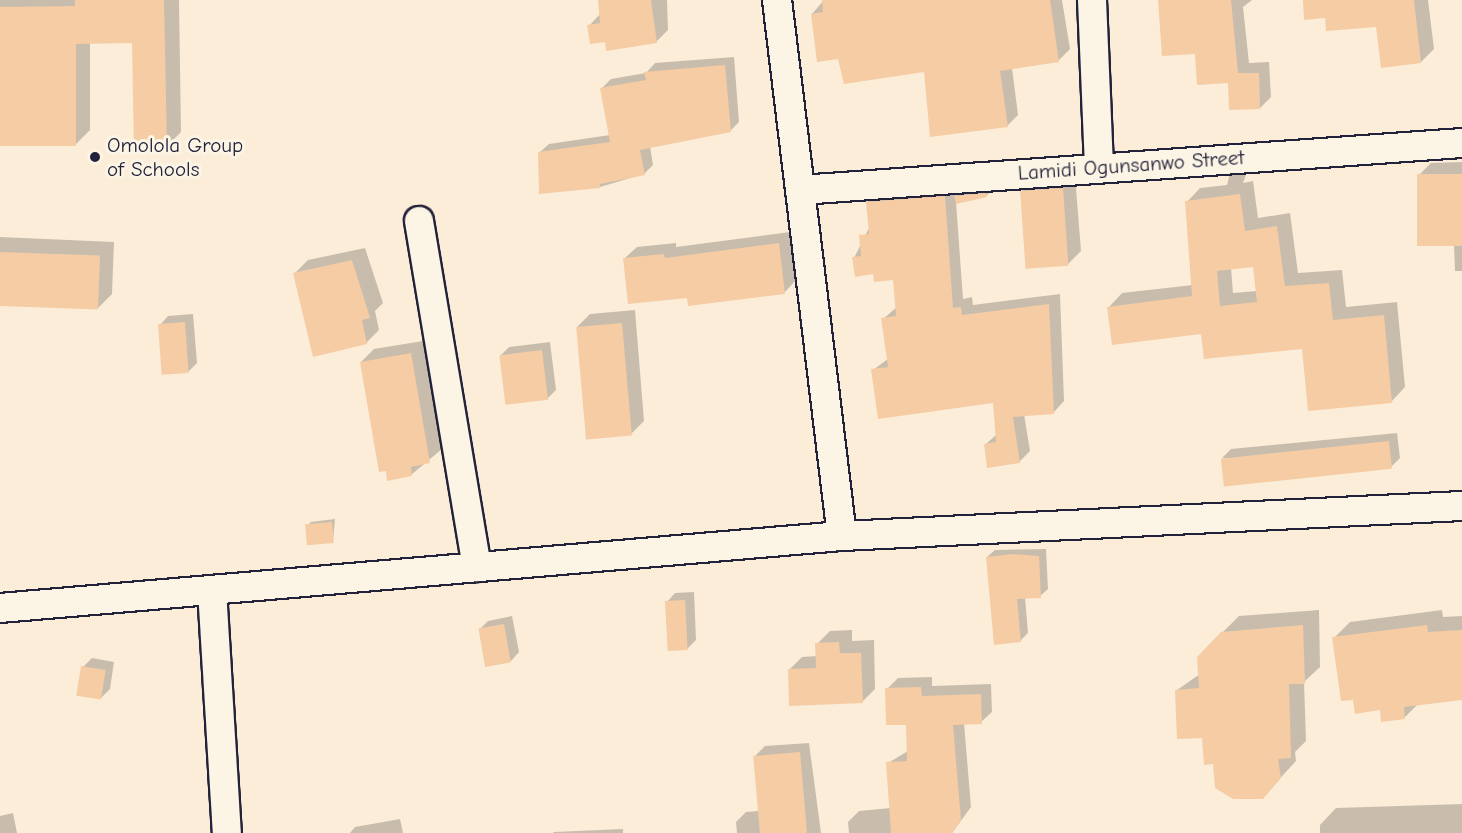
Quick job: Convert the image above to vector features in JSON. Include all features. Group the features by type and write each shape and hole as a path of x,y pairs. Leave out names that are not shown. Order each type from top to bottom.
{"street":[{"path":"777,0 842,536"},
{"path":"1092,0 1099,167"},
{"name":"Lamidi Ogunsanwo Street","path":"800,190 1462,143"},
{"path":"419,221 477,567"},
{"path":"0,609 842,536 1462,506"},
{"path":"212,590 227,833"}],"building":[{"path":"75,0 164,0 167,148 134,149 132,43 76,44 76,146 0,146 0,7 75,6"},
{"path":"598,0 651,0 657,43 606,51 605,42 590,44 587,25 600,23"},
{"path":"822,0 1050,0 1059,62 1000,71 1008,127 930,137 924,72 844,84 838,59 817,62 811,14 823,12"},
{"path":"1158,0 1231,0 1238,73 1259,73 1260,109 1229,110 1228,83 1197,85 1195,54 1162,56"},
{"path":"1303,0 1414,0 1421,63 1381,68 1376,27 1326,31 1325,18 1304,20"},
{"path":"725,65 731,132 640,150 645,175 600,184 600,188 539,194 538,152 610,142 600,88 646,80 644,72"},
{"path":"1417,174 1462,174 1462,246 1417,246"},
{"path":"1063,188 1068,266 1026,269 1020,191"},
{"path":"986,193 987,197 956,204 954,196"},
{"path":"1240,194 1245,231 1277,226 1285,286 1329,283 1333,320 1384,315 1392,403 1308,411 1302,349 1204,359 1201,334 1112,345 1107,307 1192,296 1185,201","holes":["1253,267 1257,302 1220,306 1217,271"]},
{"path":"945,196 953,308 961,307 962,315 1049,304 1054,414 1013,417 1020,463 987,468 984,444 996,442 993,403 878,419 871,369 888,367 881,318 896,316 893,280 874,282 873,274 855,277 852,257 861,256 859,235 869,234 866,202"},
{"path":"779,243 785,294 688,306 687,298 628,304 623,258 664,254 665,258"},
{"path":"0,252 100,255 98,309 0,306"},
{"path":"352,260 370,318 362,320 367,344 313,357 293,273"},
{"path":"185,322 189,373 162,375 158,324"},
{"path":"622,323 632,436 586,440 576,327"},
{"path":"542,350 548,400 505,405 499,355"},
{"path":"411,353 430,463 411,467 412,476 387,481 386,471 379,472 360,362"},
{"path":"1389,441 1392,469 1224,487 1221,459"},
{"path":"332,522 334,543 307,545 305,524"},
{"path":"1013,554 1039,556 1041,598 1017,599 1021,642 994,645 986,557"},
{"path":"685,600 688,650 668,651 665,601"},
{"path":"504,624 511,662 485,667 478,629"},
{"path":"1303,625 1305,684 1289,684 1291,758 1278,759 1281,778 1263,799 1233,799 1215,788 1213,764 1204,765 1202,738 1177,739 1175,690 1199,688 1197,657 1221,632"},
{"path":"1427,625 1428,632 1462,630 1462,700 1404,707 1405,719 1381,722 1380,710 1355,714 1353,700 1341,701 1332,637"},
{"path":"839,642 840,653 861,653 863,703 789,706 788,669 816,668 815,643"},
{"path":"81,666 106,670 101,700 76,696"},
{"path":"921,687 922,696 981,694 982,724 953,725 961,820 952,833 891,833 886,762 907,761 906,725 886,725 885,688"},
{"path":"800,752 807,833 760,833 753,756"}],"place":[{"name":"Omolola Group of Schools","path":"95,157"}]}
